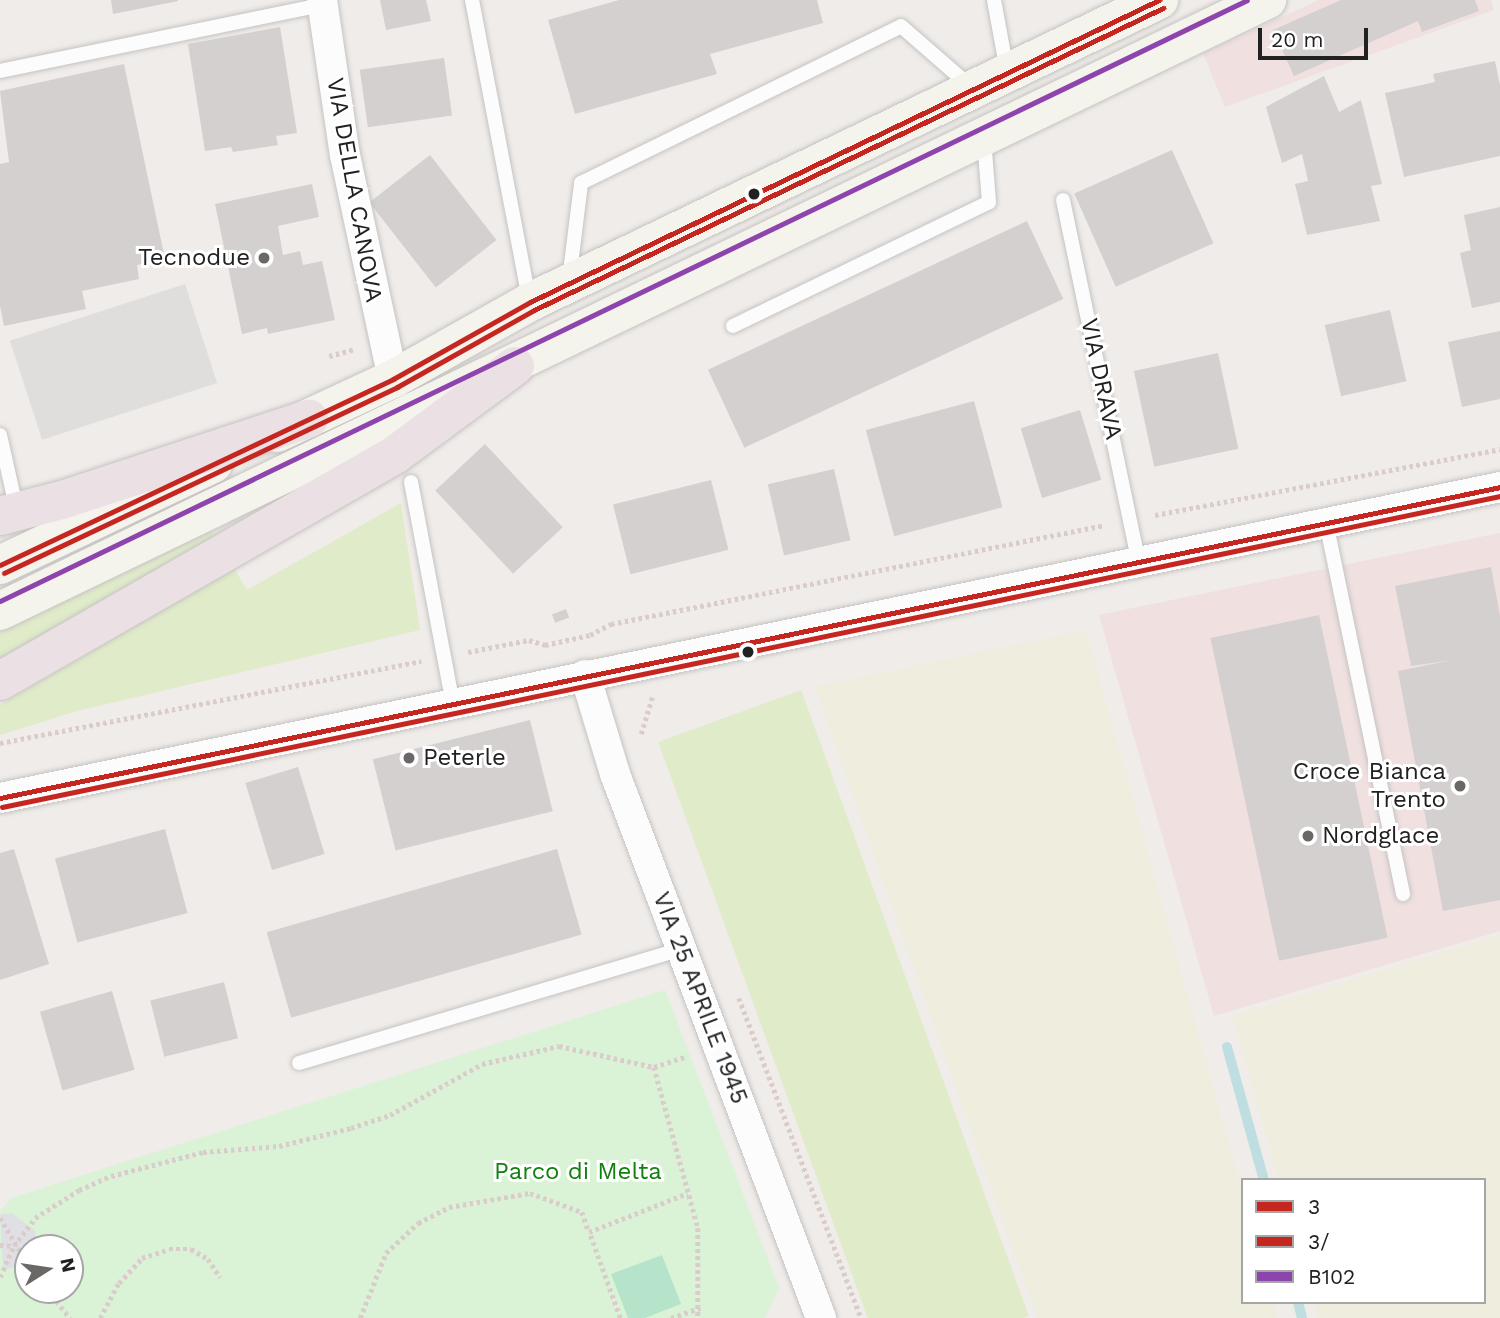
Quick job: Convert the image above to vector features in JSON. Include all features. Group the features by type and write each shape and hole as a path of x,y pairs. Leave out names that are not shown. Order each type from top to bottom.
{"highway":[{"path":"0,681 396,454 515,366"},
{"path":"8,514 309,419"}],"main road":[{"path":"0,565 393,379 530,302 1159,0"},
{"path":"0,611 515,366 1267,0"}],"street":[{"name":"VIA DELLA CANOVA","path":"322,3 345,155 393,379"},
{"path":"0,798 1139,558 1500,487"},
{"name":"VIA 25 APRILE 1945","path":"585,676 615,774 821,1318"}],"lane":[{"path":"472,0 530,302"},
{"path":"995,0 1007,72"},
{"path":"0,71 322,3"},
{"path":"569,284 581,183 901,26 972,88"},
{"path":"733,326 989,202 984,137"},
{"name":"VIA DRAVA","path":"1063,200 1139,558"},
{"path":"0,435 8,514"},
{"path":"411,482 453,704"},
{"path":"1326,522 1403,894"},
{"path":"299,1063 682,949"}],"path":[{"path":"0,743 528,640 545,645 590,635 611,624 1500,449"},
{"path":"643,740 640,729 650,699 658,691"},
{"path":"737,992 861,1318"},
{"path":"23,1234 35,1218 79,1189 111,1176 203,1152 279,1146 351,1128 390,1115 482,1064 559,1046 654,1067 718,1045"},
{"path":"654,1067 698,1228 698,1318"},
{"path":"359,1318 386,1253 418,1223 449,1207 530,1193 582,1212 620,1318"},
{"path":"589,1232 688,1193"},
{"path":"0,1218 14,1246"},
{"path":"0,1245 14,1246"},
{"path":"0,1277 14,1246"},
{"path":"100,1318 120,1283 142,1258 160,1252 191,1249 208,1259 220,1277"},
{"path":"59,1304 70,1318"},
{"path":"671,1318 700,1308"}],"shaded area":[{"path":"1319,0 1491,0 1494,10 1225,107 1203,53"},
{"path":"185,284 217,383 42,440 10,341"},
{"path":"1500,533 1500,931 1214,1016 1099,615"},
{"path":"1086,630 1241,1188 1241,1304 1274,1304 1277,1318 1037,1318 815,687"},
{"path":"1500,935 1500,1318 1318,1318 1314,1304 1486,1304 1486,1178 1278,1178 1233,1016"},
{"path":"12,1213 35,1234 14,1234 14,1267 3,1270 0,1214"}],"green space":[{"path":"401,503 420,630 77,711 0,735 0,705 234,568 247,590"},
{"path":"211,531 214,536 0,659 0,632"},
{"path":"801,690 1029,1316 868,1318 658,742"},
{"name":"Parco di Melta","path":"665,990 779,1288 765,1318 0,1318 0,1211 11,1198"},
{"path":"662,1255 681,1304 645,1318 628,1318 611,1274"}],"building":[{"path":"111,0 178,0 178,1 113,14"},
{"path":"380,0 426,0 431,21 386,30"},
{"path":"619,0 817,0 823,23 710,54 717,74 575,114 548,20"},
{"path":"1341,0 1475,0 1479,11 1422,32 1418,21 1294,76 1273,30"},
{"path":"280,27 297,133 276,136 278,145 233,152 231,147 205,151 188,44"},
{"path":"444,58 452,115 368,127 360,70"},
{"path":"1495,61 1500,85 1500,156 1404,177 1385,93 1435,82 1433,74"},
{"path":"124,64 165,259 137,265 139,279 82,291 86,309 4,326 0,306 0,164 9,162 0,91"},
{"path":"1324,76 1339,112 1361,100 1382,184 1371,186 1380,221 1307,235 1295,184 1308,181 1302,154 1282,163 1266,107"},
{"path":"1172,150 1213,243 1116,287 1074,194"},
{"path":"430,155 496,240 436,288 369,202"},
{"name":"Tecnodue","path":"312,184 319,217 278,226 283,255 300,251 303,265 322,261 335,320 268,334 267,328 242,334 215,204"},
{"path":"1500,207 1500,302 1472,308 1460,253 1471,250 1464,215"},
{"path":"1027,221 1063,299 744,448 708,370"},
{"path":"1390,310 1406,381 1341,396 1325,325"},
{"path":"1500,331 1500,399 1462,407 1448,342"},
{"path":"1218,353 1238,449 1154,467 1134,371"},
{"path":"974,401 1002,507 894,536 866,430"},
{"path":"1080,410 1101,480 1042,498 1021,428"},
{"path":"485,444 563,527 513,574 435,490"},
{"path":"834,469 850,540 784,555 768,484"},
{"path":"711,480 728,550 630,574 613,504"},
{"name":"Croce Bianca Trento","path":"1491,567 1500,616 1500,900 1443,911 1398,671 1453,660 1411,666 1395,586"},
{"path":"566,609 569,617 555,623 552,614"},
{"name":"Nordglace","path":"1319,615 1388,938 1279,961 1210,638"},
{"path":"530,720 553,811 396,850 373,759"},
{"path":"298,767 325,854 272,870 245,783"},
{"path":"165,829 188,913 77,943 55,859"},
{"path":"14,849 49,964 0,980 0,853"},
{"path":"557,849 582,935 291,1018 267,932"},
{"path":"224,982 238,1038 164,1057 150,1000"},
{"path":"112,991 135,1070 63,1090 40,1012"}],"waterway":[{"path":"1227,1047 1263,1178"},
{"path":"1298,1304 1302,1318"}],"transit line":[{"name":"3","path":"0,565 393,379 530,302 1159,0"},
{"name":"B102","path":"0,601 1247,0"},
{"name":"3/","path":"4,573 397,387 534,310 1163,8"},
{"name":"3","path":"0,798 1500,487"},
{"name":"3/","path":"2,807 1500,496"}],"place":[{"name":"Tecnodue","path":"264,258"},
{"name":"Peterle","path":"409,758"},
{"name":"Croce Bianca Trento","path":"1460,786"},
{"name":"Nordglace","path":"1308,836"}]}
